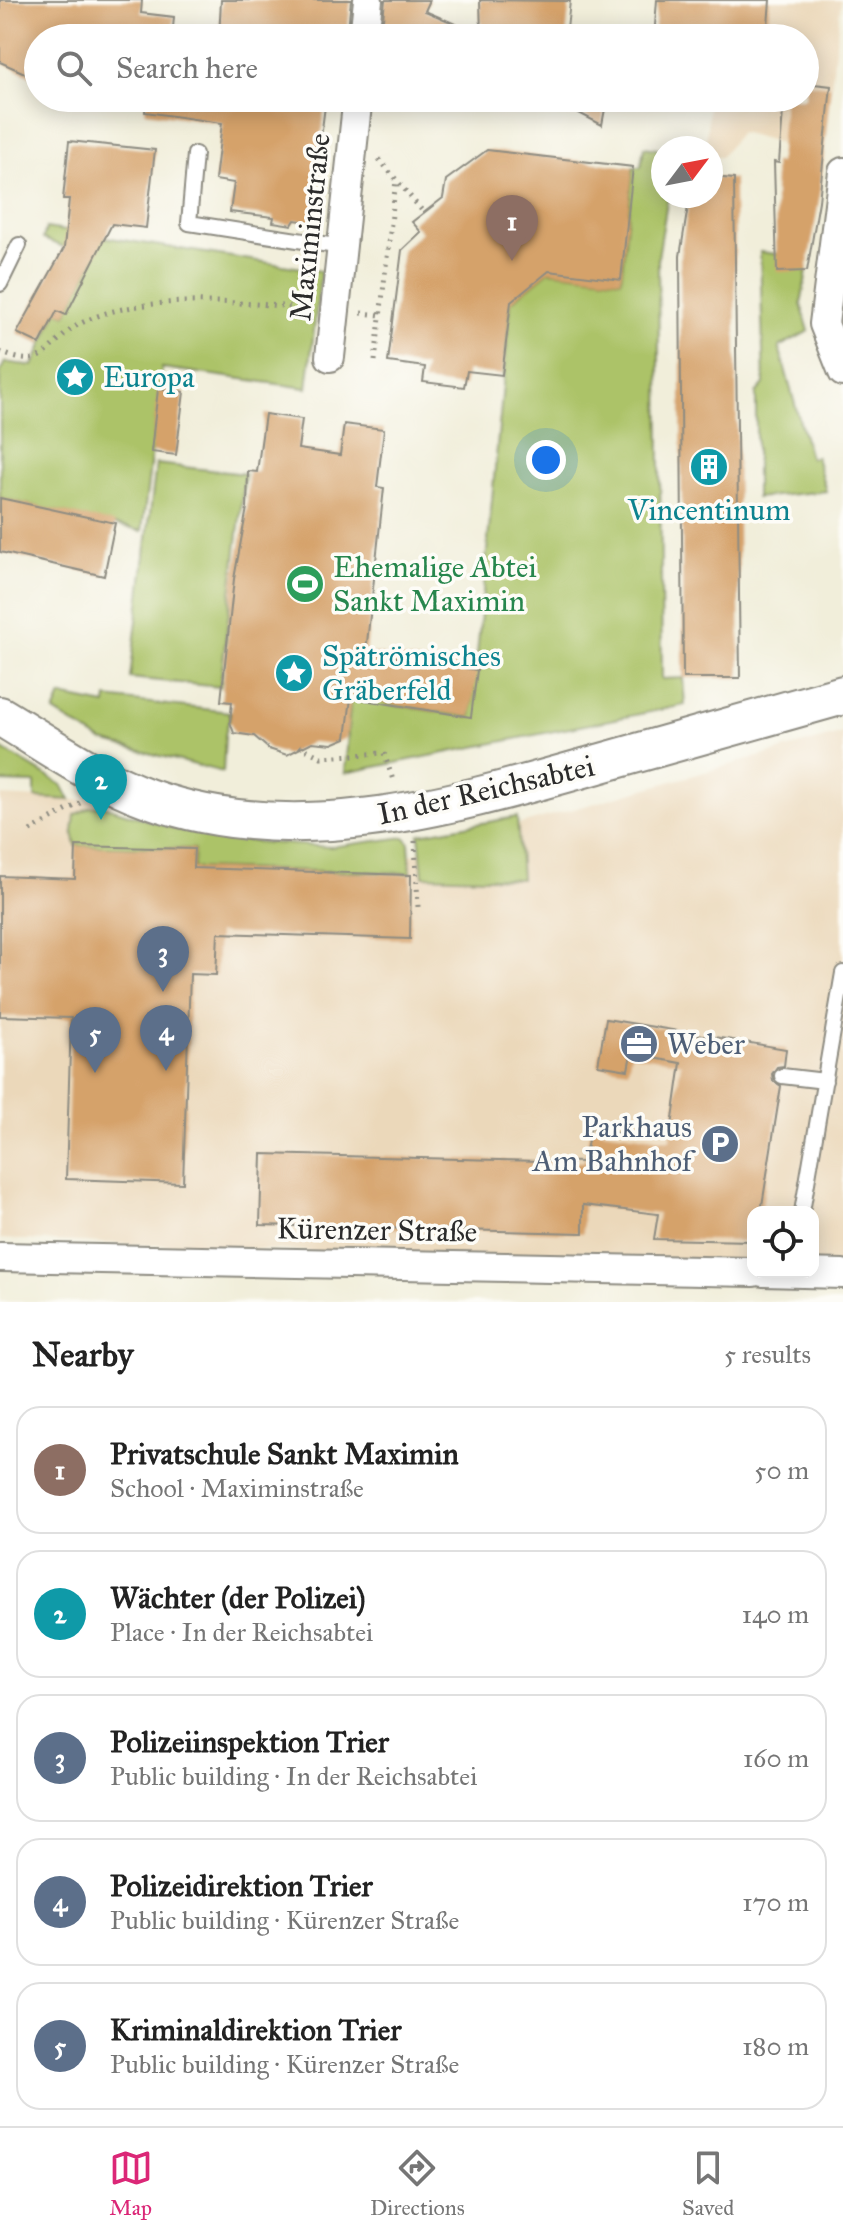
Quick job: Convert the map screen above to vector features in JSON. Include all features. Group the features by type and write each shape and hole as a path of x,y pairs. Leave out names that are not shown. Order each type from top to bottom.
{"main road":[{"name":"In der Reichsabtei","path":"0,716 147,798 209,815 269,821 330,822 413,812 535,782 843,695"}],"street":[{"path":"365,24 368,0"},
{"name":"Maximinstraße","path":"330,357 356,112"},
{"path":"843,172 824,324 843,372"},
{"name":"Kürenzer Straße","path":"0,1257 747,1272"},
{"path":"819,1273 843,1274"}],"lane":[{"path":"195,154 189,223 342,247"},
{"path":"0,284 19,245"},
{"path":"803,1206 843,973"},
{"path":"782,1076 825,1081"}],"path":[{"path":"353,151 375,153 424,213"},
{"path":"375,361 396,180"},
{"path":"0,352 18,359 46,355 75,327 104,314 143,306 195,302 380,315"},
{"path":"299,746 321,757 384,753 388,766"},
{"path":"30,831 116,783"},
{"path":"413,812 418,907"}],"shaded area":[{"path":"718,0 841,0 831,86 819,85 819,24 715,24"},
{"path":"708,112 783,112 781,143 740,132 723,154 723,136 707,136"},
{"path":"843,733 843,1272 819,1271 819,1206 747,1206 747,1269 0,1239 0,796 97,801 204,847 389,861"}],"green space":[{"path":"644,147 651,148 651,208 666,208 658,257 662,679 683,678 685,705 345,773 351,694 389,704 471,717 511,302 549,271 621,280 633,167 641,167"},
{"path":"46,228 321,271 307,388 162,368 142,531 0,498 0,372 5,362 33,366 57,311 66,315 94,259 43,239"},
{"path":"760,252 777,254 807,271 801,304 809,331 779,347 810,458 816,457 826,491 756,498 756,393 764,384"},
{"path":"156,464 245,474 220,687 130,678"},
{"path":"61,696 106,705 107,698 231,712 225,735 223,772 102,741 54,712"},
{"path":"0,748 62,785 70,800 35,798 35,783 0,782"},
{"path":"103,806 179,830 259,842 330,847 405,837 409,843 411,873 193,868 194,849 76,846 73,832 75,815 90,807"},
{"path":"517,817 521,879 423,876 419,834"}],"building":[{"path":"0,0 142,0 141,13 174,17 173,24 24,24 24,73 0,62"},
{"path":"221,0 351,0 348,24 220,24"},
{"path":"385,0 430,0 425,11 455,24 382,24"},
{"path":"480,0 570,1 568,24 481,24"},
{"path":"657,0 770,0 768,24 655,24"},
{"path":"819,85 831,86 819,201 807,271 777,272 774,162 779,163 783,112 819,112"},
{"path":"145,112 324,112 314,192 321,193 315,223 295,220 292,225 273,222 274,217 230,212 234,183 215,180 222,123"},
{"path":"577,112 604,112 602,125"},
{"path":"69,141 155,150 146,228 112,224 66,315 57,311 40,344 17,333 64,248 69,199 63,199"},
{"path":"487,150 633,167 621,280 549,271 511,302 502,375 467,371 464,387 423,382 425,367 388,362 402,250 421,232 412,222 443,198 446,180"},
{"name":"Vincentinum","path":"723,178 734,179 740,678 683,678 680,256 688,208 723,208"},
{"path":"158,389 184,392 176,455 151,452"},
{"name":"Ehemalige Abtei Sankt Maximin","path":"265,414 302,419 298,449 340,455 344,424 384,429 377,487 384,488 366,652 477,670 471,717 351,698 346,738 332,744 312,742 287,755 269,749 254,736 234,733 230,722 232,702 221,701 234,579 247,508 248,471 257,472"},
{"path":"0,498 115,523 104,576 0,552"},
{"path":"76,846 194,849 193,868 411,875 410,939 218,933 216,975 190,974 183,1183 66,1179 71,1018 0,1016 0,876 75,879"},
{"path":"606,1019 786,1049 784,1066 777,1067 772,1074 773,1081 781,1086 762,1206 747,1206 747,1241 654,1239 658,1214 583,1205 583,1233 260,1225 262,1154 584,1162 590,1129 670,1140 681,1063 631,1054 628,1070 598,1065"}],"place":[{"name":"Privatschule Sankt Maximin","path":"512,261"},
{"name":"Europa","path":"75,377"},
{"name":"Vincentinum","path":"709,467"},
{"name":"Ehemalige Abtei Sankt Maximin","path":"305,584"},
{"name":"Spätrömisches Gräberfeld","path":"294,673"},
{"name":"Wächter (der Polizei)","path":"101,820"},
{"name":"Polizeiinspektion Trier","path":"163,992"},
{"name":"Weber","path":"639,1044"},
{"name":"Polizeidirektion Trier","path":"166,1071"},
{"name":"Kriminaldirektion Trier","path":"95,1073"},
{"name":"Parkhaus Am Bahnhof","path":"720,1144"}]}
